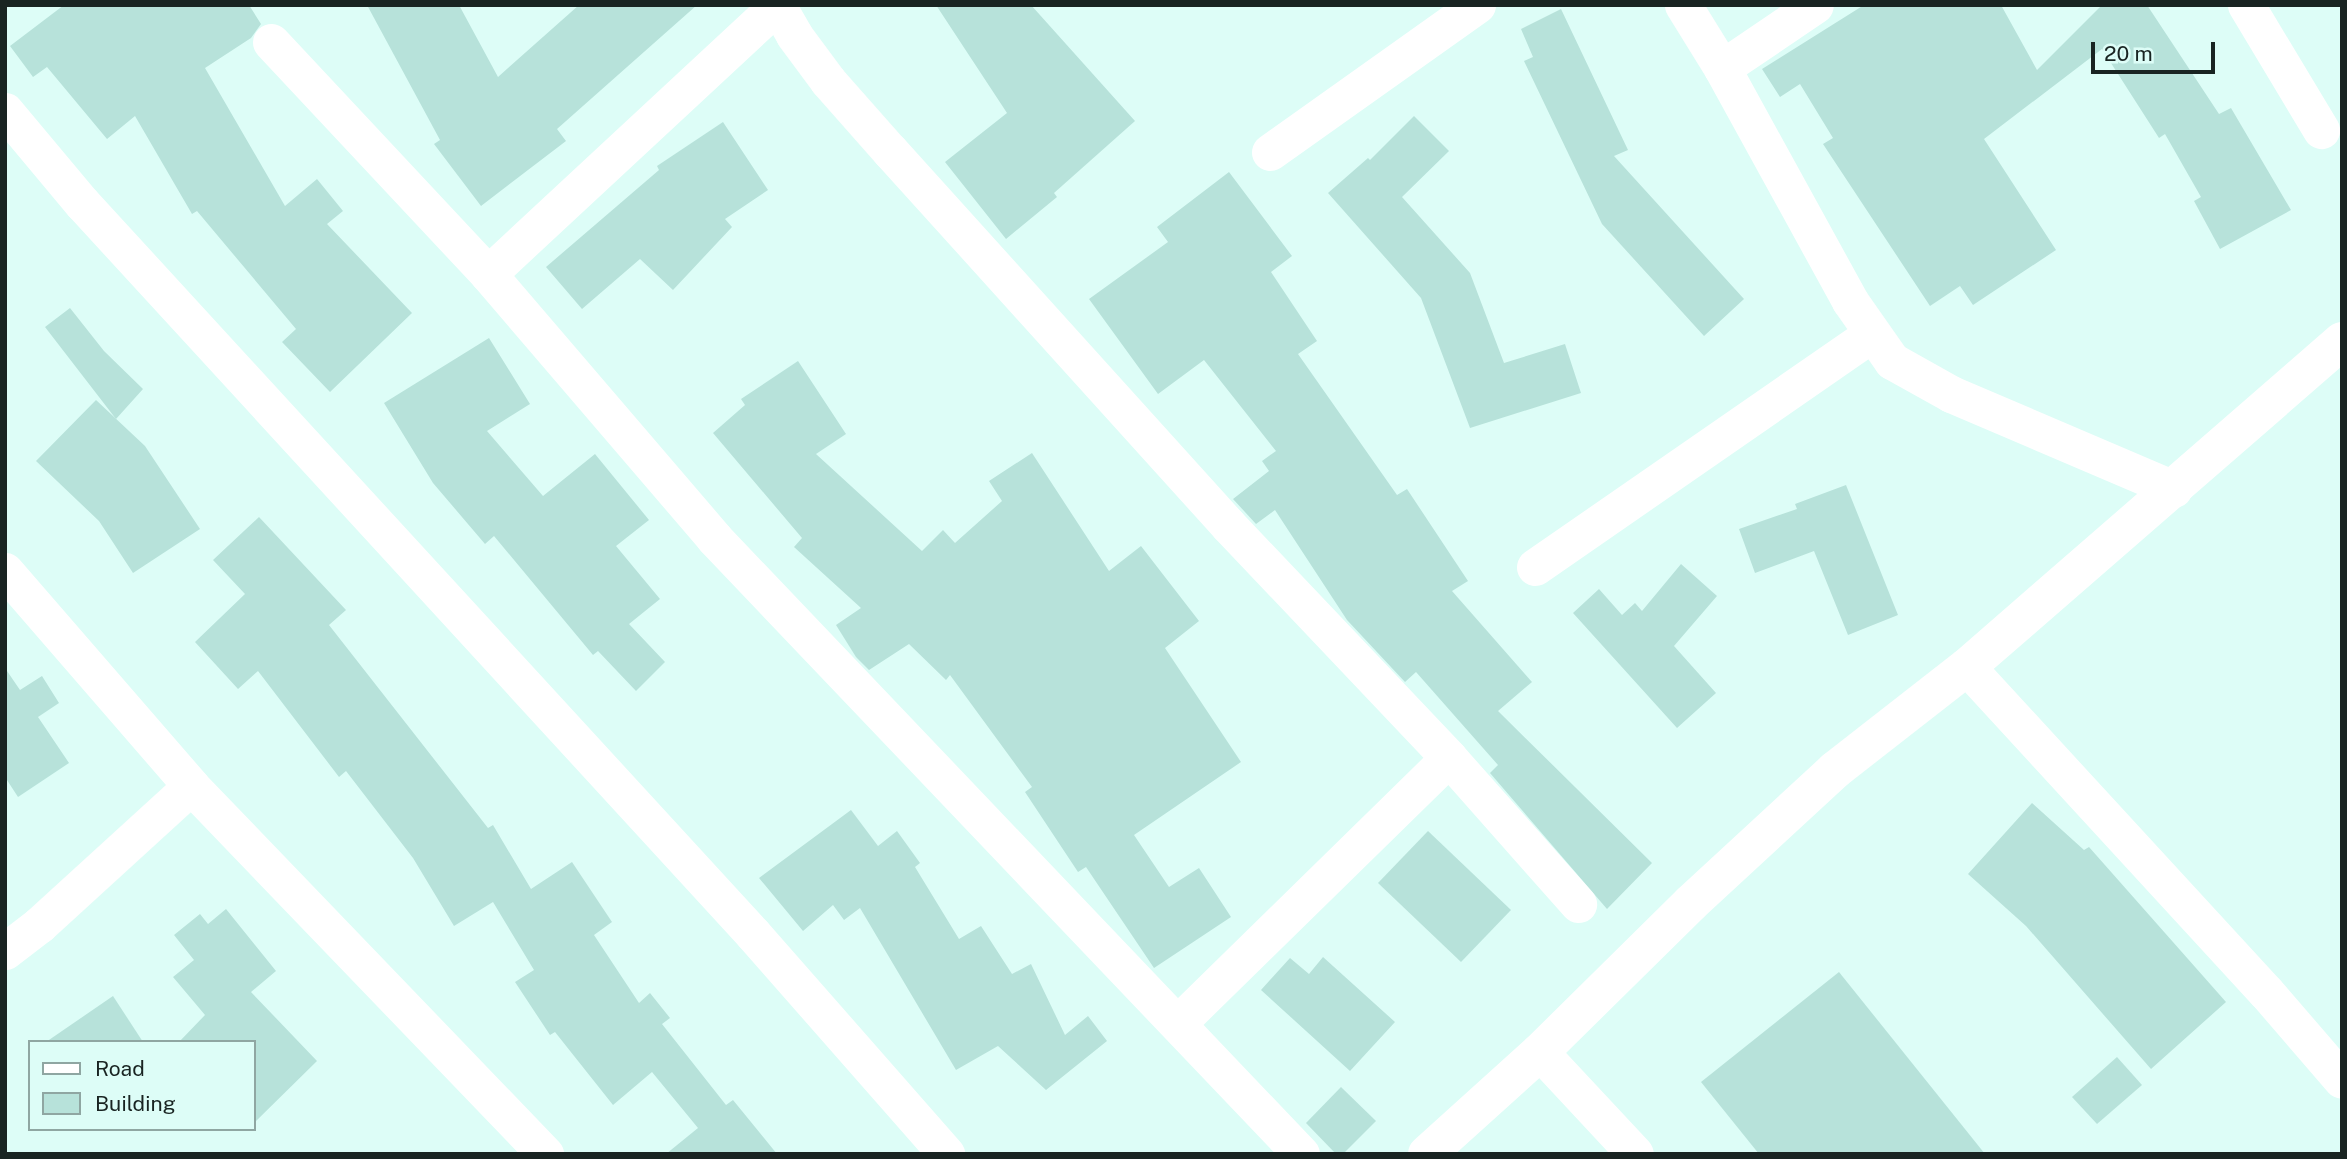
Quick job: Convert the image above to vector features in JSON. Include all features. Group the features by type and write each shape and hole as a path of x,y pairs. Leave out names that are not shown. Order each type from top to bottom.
{"street":[{"path":"488,274 777,5 794,35 828,81 1029,307 1228,525 1449,758 1577,904"},
{"path":"1270,152 1477,5"},
{"path":"1683,5 1722,68 1871,334 1892,360 1919,378 2174,489"},
{"path":"1722,68 1815,5"},
{"path":"2246,5 2321,130"},
{"path":"271,42 488,274 714,538 1301,1154"},
{"path":"5,111 82,203 752,934 946,1154"},
{"path":"1535,567 1871,334"},
{"path":"1427,1154 1540,1052 1691,904 1835,770 1967,667 2342,341"},
{"path":"5,571 191,786 545,1154"},
{"path":"1967,667 2266,992 2342,1080"},
{"path":"1178,1023 1449,758"},
{"path":"5,951 39,925 191,786"},
{"path":"1540,1052 1635,1154"}],"building":[{"path":"64,5 249,5 261,24 251,38 205,68 285,206 317,179 343,211 327,224 412,313 330,392 282,342 296,329 197,211 192,214 135,116 107,139 47,67 33,77 10,46"},
{"path":"367,5 459,5 498,77 579,5 697,5 557,129 566,141 481,206 434,144 440,140"},
{"path":"936,5 1031,5 1135,121 1054,193 1057,197 1006,239 945,162 1007,113"},
{"path":"1864,5 2001,5 2037,70 2102,5 2147,5 2219,114 2231,108 2291,210 2220,249 2194,201 2201,197 2165,134 2159,138 2102,49 1984,139 2056,250 1973,305 1960,286 1930,306 1823,144 1833,138 1800,84 1780,97 1762,69"},
{"path":"1561,9 1628,150 1614,156 1744,299 1704,336 1602,224 1524,61 1533,57 1521,29"},
{"path":"1414,116 1449,151 1402,197 1470,273 1504,363 1565,344 1581,393 1470,428 1421,298 1328,193 1368,158 1370,160"},
{"path":"723,122 768,190 725,219 732,227 673,290 640,259 582,309 546,267 659,170 657,166"},
{"path":"1229,172 1292,256 1271,272 1317,341 1298,354 1397,495 1407,489 1468,581 1452,591 1532,682 1498,711 1652,863 1607,909 1490,773 1498,765 1416,672 1405,682 1347,620 1275,510 1256,524 1233,499 1269,471 1262,461 1276,451 1204,360 1158,394 1089,299 1168,242 1157,227"},
{"path":"70,308 104,351 143,389 116,419 45,327"},
{"path":"489,338 530,404 487,431 543,496 595,454 649,520 616,546 660,599 629,624 665,662 636,691 598,651 593,655 494,536 485,544 433,483 384,403"},
{"path":"798,361 846,434 816,454 922,551 943,530 955,543 1002,501 989,481 1032,453 1109,571 1141,546 1199,621 1165,648 1241,762 1134,835 1169,887 1199,868 1231,917 1154,968 1086,867 1078,872 1025,792 1032,787 950,675 946,680 909,644 869,670 856,657 836,625 861,608 794,547 802,538 713,433 745,405 741,399"},
{"path":"96,400 145,446 200,529 133,573 99,521 36,461"},
{"path":"1846,485 1898,615 1848,635 1814,551 1755,573 1739,529 1797,509 1795,504"},
{"path":"259,517 346,610 329,625 488,828 493,825 531,889 572,862 612,922 594,935 639,1003 650,993 670,1018 662,1024 726,1105 733,1100 777,1154 666,1154 698,1128 652,1072 613,1105 555,1032 550,1035 515,982 534,970 493,902 454,926 413,858 346,771 339,777 258,671 238,689 195,642 245,594 213,560"},
{"path":"1681,564 1717,596 1674,646 1716,693 1677,728 1573,613 1599,589 1622,615 1635,603 1642,611"},
{"path":"5,668 20,690 42,676 59,703 38,717 69,763 18,797 5,777"},
{"path":"2032,803 2084,850 2089,847 2226,1002 2151,1069 2026,926 1968,874"},
{"path":"851,810 878,846 897,831 920,863 915,867 959,939 981,926 1012,974 1031,964 1065,1035 1088,1016 1107,1041 1046,1090 998,1046 956,1070 860,908 844,920 833,905 803,931 759,878"},
{"path":"1428,831 1511,910 1461,962 1378,883"},
{"path":"226,909 276,971 251,992 317,1061 256,1121 256,1040 181,1040 205,1015 173,977 194,960 174,935 200,914 208,924"},
{"path":"1323,957 1395,1022 1350,1071 1261,990 1290,958 1309,974"},
{"path":"1839,972 1985,1154 1759,1154 1701,1082"},
{"path":"113,996 142,1040 49,1040"},
{"path":"2117,1057 2142,1085 2097,1124 2072,1097"},
{"path":"1341,1087 1376,1121 1343,1154 1336,1154 1306,1123"}]}
